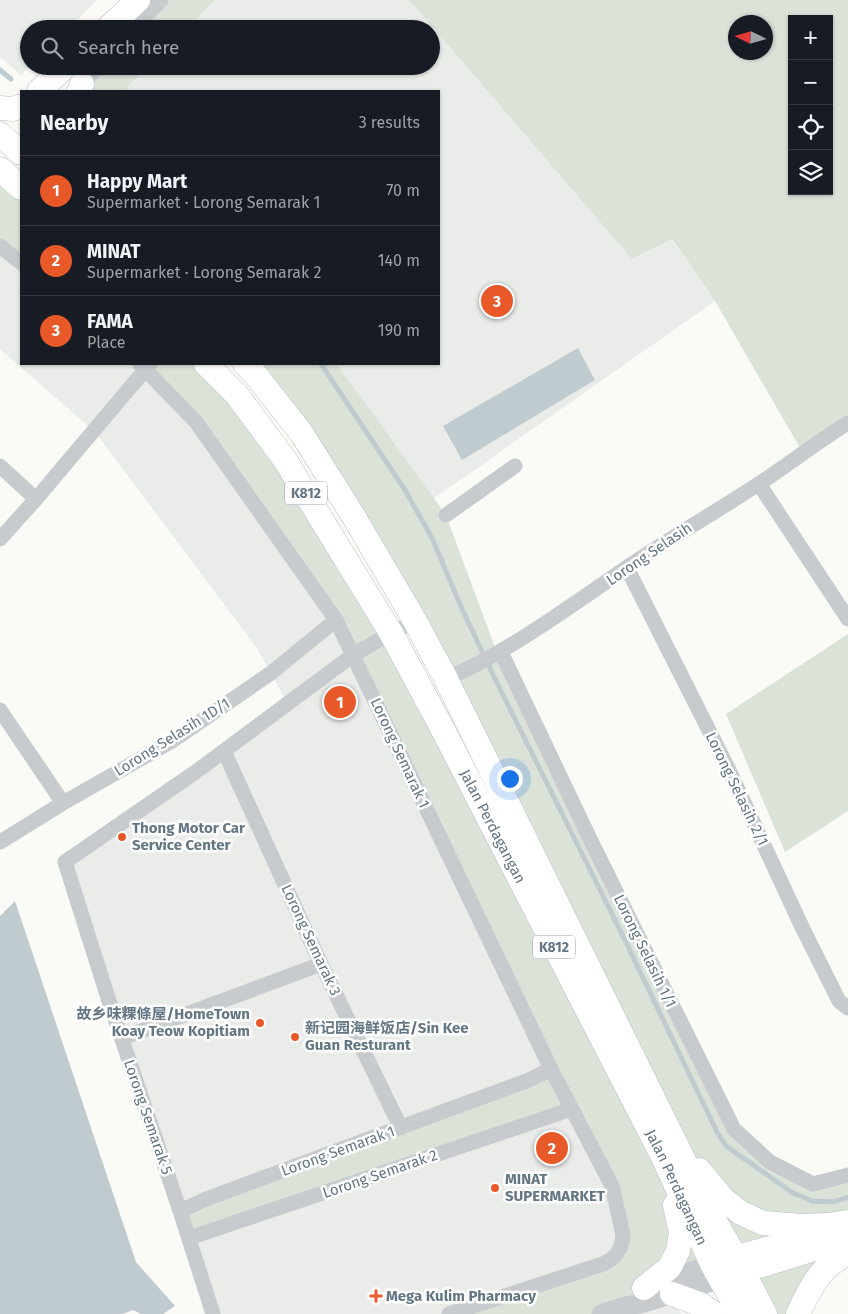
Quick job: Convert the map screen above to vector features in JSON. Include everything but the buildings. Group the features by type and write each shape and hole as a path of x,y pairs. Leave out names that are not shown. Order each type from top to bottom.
{"main road":[{"path":"117,20 138,0"},
{"path":"40,90 56,75"},
{"path":"0,108 13,109 20,106"},
{"path":"0,169 20,187"},
{"name":"Jalan Perdagangan","path":"207,365 237,395 285,460 391,633 441,726 666,1165 728,1268 765,1314"},
{"name":"Jalan Perdagangan","path":"246,365 302,434 354,517 415,622 457,675 710,1213 728,1268 740,1314"},
{"path":"673,1137 724,1200 741,1213 763,1223 783,1225 802,1226 848,1223"},
{"path":"644,1288 669,1268 678,1251 681,1233 666,1165"},
{"path":"728,1268 848,1223"},
{"path":"728,1268 848,1240"},
{"path":"798,1314 814,1284 826,1268 848,1252"},
{"path":"672,1294 702,1305 714,1314"}],"street":[{"path":"142,20 161,0"},
{"path":"79,89 91,75"},
{"path":"0,169 15,146"},
{"path":"0,246 20,263"},
{"path":"0,539 36,499 146,365"},
{"name":"Lorong Semarak 1","path":"146,365 196,422 336,620 551,1069 612,1186 623,1235 620,1250 611,1260 449,1314"},
{"name":"Lorong Selasih","path":"457,675 501,652 564,612 628,568 759,484 825,437 848,424"},
{"path":"0,466 36,499"},
{"path":"446,516 515,466"},
{"path":"759,484 848,619"},
{"name":"Lorong Selasih 2/1","path":"628,568 729,770 803,929 839,1001 848,1008"},
{"name":"Lorong Selasih 1D/1","path":"0,842 63,803 172,741 271,673 336,620"},
{"path":"224,751 353,655 391,633 415,622"},
{"name":"Lorong Selasih 1/1","path":"501,652 589,837 734,1129 770,1162 813,1184 848,1175"},
{"path":"0,710 63,803"},
{"name":"Lorong Semarak 5","path":"213,1314 65,862 224,751"},
{"name":"Lorong Semarak 3","path":"224,751 321,964 401,1128"},
{"path":"122,1038 321,964"},
{"name":"Lorong Semarak 1","path":"180,1211 216,1195 529,1080 551,1069"},
{"name":"Lorong Semarak 2","path":"189,1238 572,1109"},
{"path":"625,1306 644,1288 728,1268"},
{"path":"601,1314 672,1294 728,1268"}],"shaded area":[{"path":"0,0 97,0 77,20 20,20 20,74 0,57"},
{"path":"161,0 215,0 195,20 142,20"},
{"path":"195,0 409,0 426,20 176,20"},
{"path":"409,0 848,0 848,422 803,453 715,301 672,239 632,259 440,36 440,20 426,20"},
{"path":"440,36 632,259 671,239 715,301 423,506 336,365 440,365 440,90 111,90 125,75 440,75"},
{"path":"92,75 139,75 126,90 80,90"},
{"path":"0,169 20,187 20,365 206,365 681,1314 213,1314 65,862 287,703 256,647 95,432 0,349"},
{"path":"0,169 20,187 20,262 0,246"},
{"path":"578,348 595,380 462,460 443,426"},
{"path":"141,365 207,365 391,633 712,1264 625,1306 601,1314 449,1314 620,1250 612,1186 572,1109 189,1238 180,1211 551,1069 353,655 196,422"},
{"path":"246,365 338,365 446,515 497,653 734,1129 813,1184 848,1175 848,1225 735,1256 446,679"},
{"path":"848,634 848,811 785,852 726,714"},
{"path":"15,901 136,1262 175,1306 163,1314 141,1314 133,1310 123,1314 0,1314 0,916"},
{"path":"848,1240 798,1314 765,1314 743,1273"}],"waterway":[{"path":"0,70 11,79"},
{"path":"322,365 405,490 432,538 462,609 498,685 623,936 717,1132 726,1146 793,1193 812,1201 833,1202 848,1197"}],"place":[{"name":"FAMA","path":"497,301"},
{"name":"Happy Mart","path":"340,702"},
{"name":"Thong Motor Car Service Center","path":"122,837"},
{"name":"故乡味粿條屋/HomeTown Koay Teow Kopitiam","path":"260,1023"},
{"name":"新记园海鲜饭店/Sin Kee Guan Resturant","path":"295,1037"},
{"name":"MINAT","path":"552,1148"},
{"name":"MINAT SUPERMARKET","path":"495,1188"},
{"name":"Mega Kulim Pharmacy","path":"376,1296"}]}
